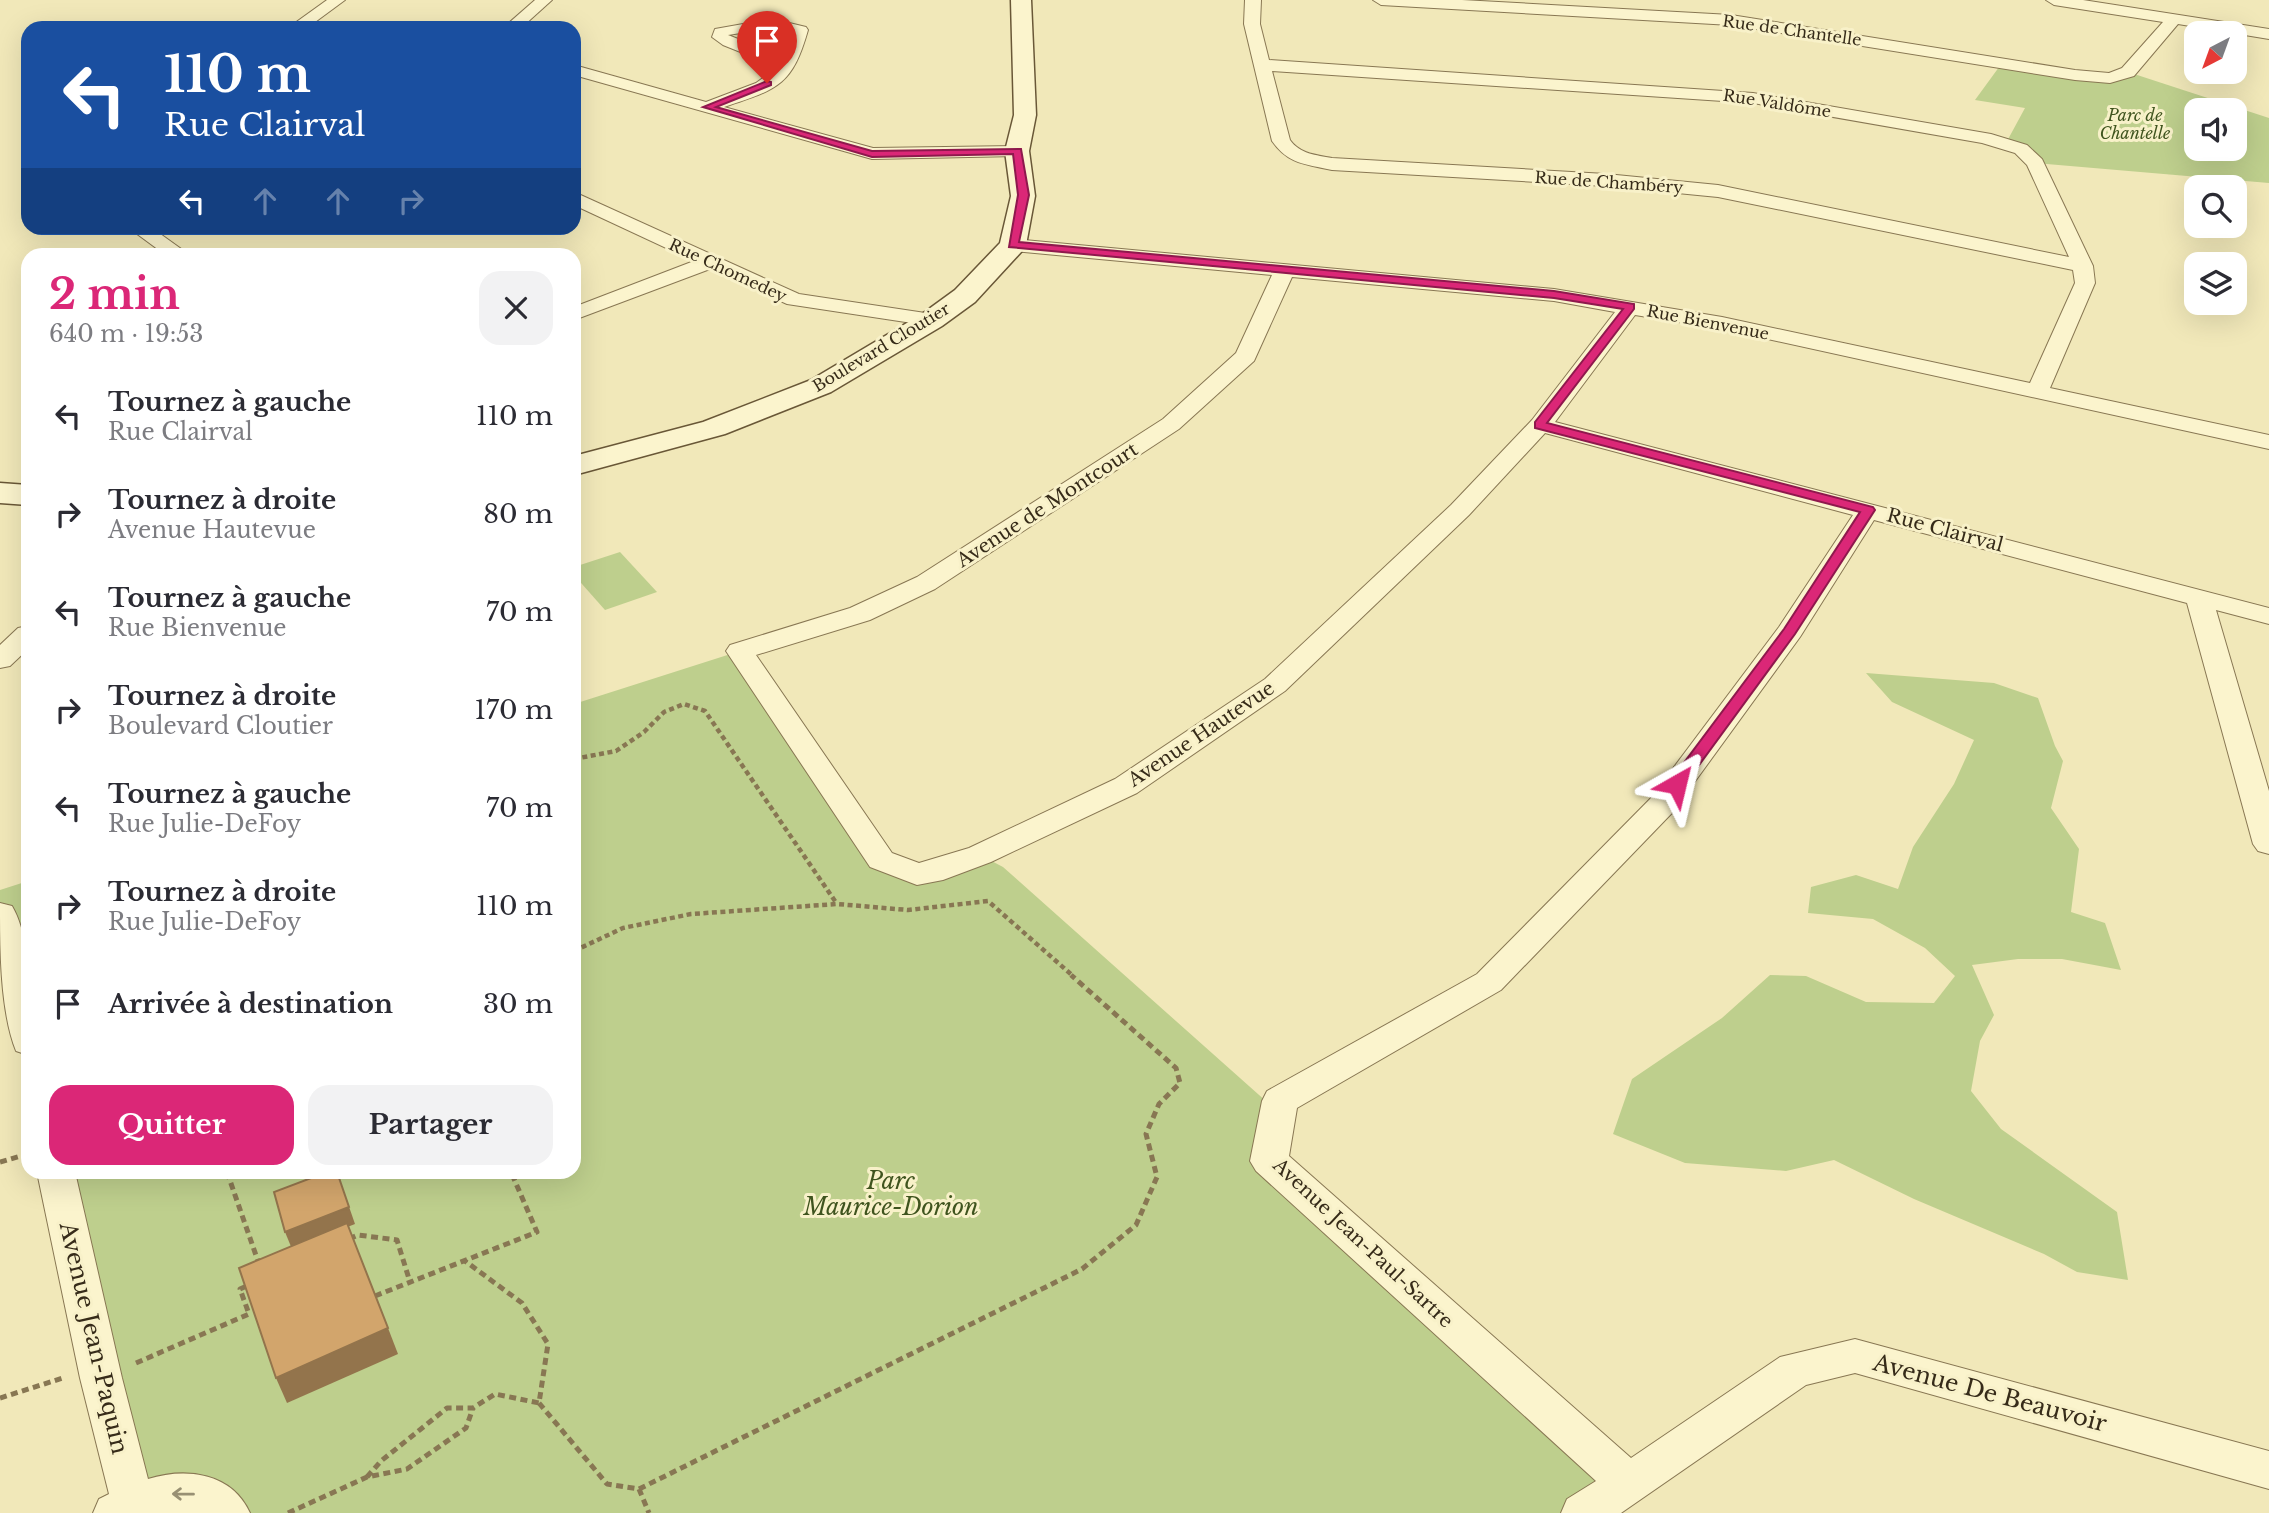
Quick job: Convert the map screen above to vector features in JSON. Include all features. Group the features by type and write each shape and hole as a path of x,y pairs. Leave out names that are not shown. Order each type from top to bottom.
{"street":[{"path":"306,21 337,0"},
{"path":"519,21 544,0"},
{"path":"1013,245 1023,195 1017,151 1025,115 1021,0"},
{"name":"Rue de Chambéry","path":"1253,0 1252,24 1281,141 1290,153 1306,159 1360,167 1606,180 1718,191 2082,266"},
{"name":"Rue de Chantelle","path":"1381,0 1477,3 1731,20 2075,75 2110,78 2129,72 2175,18"},
{"path":"2054,0 2269,34"},
{"name":"Rue Valdôme","path":"1262,65 1753,97 1985,138 2021,149 2035,163 2082,266"},
{"path":"707,107 767,83 788,66"},
{"path":"581,72 872,154 1017,151"},
{"name":"Rue Chomedey","path":"581,201 794,300 932,320"},
{"path":"150,235 169,248"},
{"name":"Rue Bienvenue","path":"1013,245 1554,295 1722,323 2269,442"},
{"name":"Boulevard Cloutier","path":"581,464 714,428 821,386 932,320 965,296 1013,245"},
{"path":"581,311 710,262"},
{"path":"2037,392 2085,283 2082,266"},
{"name":"Avenue de Montcourt","path":"740,650 860,614 926,583 1171,424 1246,356 1284,271"},
{"name":"Avenue Hautevue","path":"740,650 881,860 918,874 943,869 1126,786 1275,685 1460,510 1540,425 1630,307"},
{"name":"Rue Clairval","path":"1540,425 2269,616"},
{"path":"0,493 21,494"},
{"name":"Avenue Jean-Paul-Sartre","path":"1629,1484 1269,1161 1277,1111 1280,1101 1489,982 1661,806 1790,631 1868,510"},
{"path":"2200,598 2269,844"},
{"path":"0,660 21,640"},
{"path":"0,914 21,1010"},
{"name":"Avenue Jean-Paquin","path":"58,1179 100,1373 124,1508 156,1495 183,1492 211,1499 228,1513"},
{"name":"Avenue De Beauvoir","path":"1583,1513 1795,1370 1855,1356 2269,1470"}],"path":[{"path":"581,758 616,751 643,732 664,712 684,704 705,712 837,904"},
{"path":"367,1478 381,1461 447,1408 473,1408 495,1394 539,1403 607,1484 639,1489 1082,1269 1136,1225 1157,1177 1146,1134 1159,1104 1180,1083 1175,1068 988,901 908,910 837,904 691,914 623,928 581,948"},
{"path":"0,1162 21,1156"},
{"path":"229,1179 264,1278"},
{"path":"374,1296 537,1232 515,1179"},
{"path":"346,1240 358,1235 397,1240 410,1282"},
{"path":"465,1261 522,1303 548,1344 539,1403"},
{"path":"0,1398 100,1373 249,1314 240,1289 252,1283"},
{"path":"288,1513 367,1478 407,1469 466,1429 473,1408"},
{"path":"639,1489 649,1513"}],"green space":[{"name":"Parc de Chantelle","path":"2002,63 2075,75 2128,72 2208,98 2184,98 2184,161 2247,161 2247,111 2269,118 2269,183 2247,181 2247,175 2184,176 2035,163 2006,143 2025,108 1975,100"},
{"path":"620,552 657,592 605,610 581,583 581,565"},
{"name":"Parc Maurice-Dorion","path":"740,651 881,860 918,874 980,855 1003,867 1277,1111 1269,1161 1629,1484 1583,1513 228,1513 133,1503 57,1179 581,1179 581,702"},
{"path":"1866,673 1994,683 2038,698 2063,761 2051,808 2079,849 2071,912 2105,923 2121,970 2062,959 2018,959 1972,965 1994,1015 1980,1041 1971,1091 2001,1129 2117,1212 2128,1280 2077,1272 2044,1254 1914,1199 1834,1160 1786,1171 1685,1163 1613,1134 1632,1079 1722,1018 1770,975 1806,976 1866,1002 1934,1003 1955,976 1925,948 1873,919 1808,913 1811,887 1856,875 1898,889 1913,847 1954,784 1974,740 1892,702"},
{"path":"21,883 21,1010 0,914 0,890"}],"building":[{"path":"308,1179 339,1179 349,1207 285,1232 274,1192"},
{"path":"347,1223 388,1328 276,1378 239,1268"}],"route":[{"path":"767,83 707,107 872,154 1017,151 1023,195 1013,245 1554,295 1630,307 1540,425 1868,510 1790,631 1677,784"}]}
